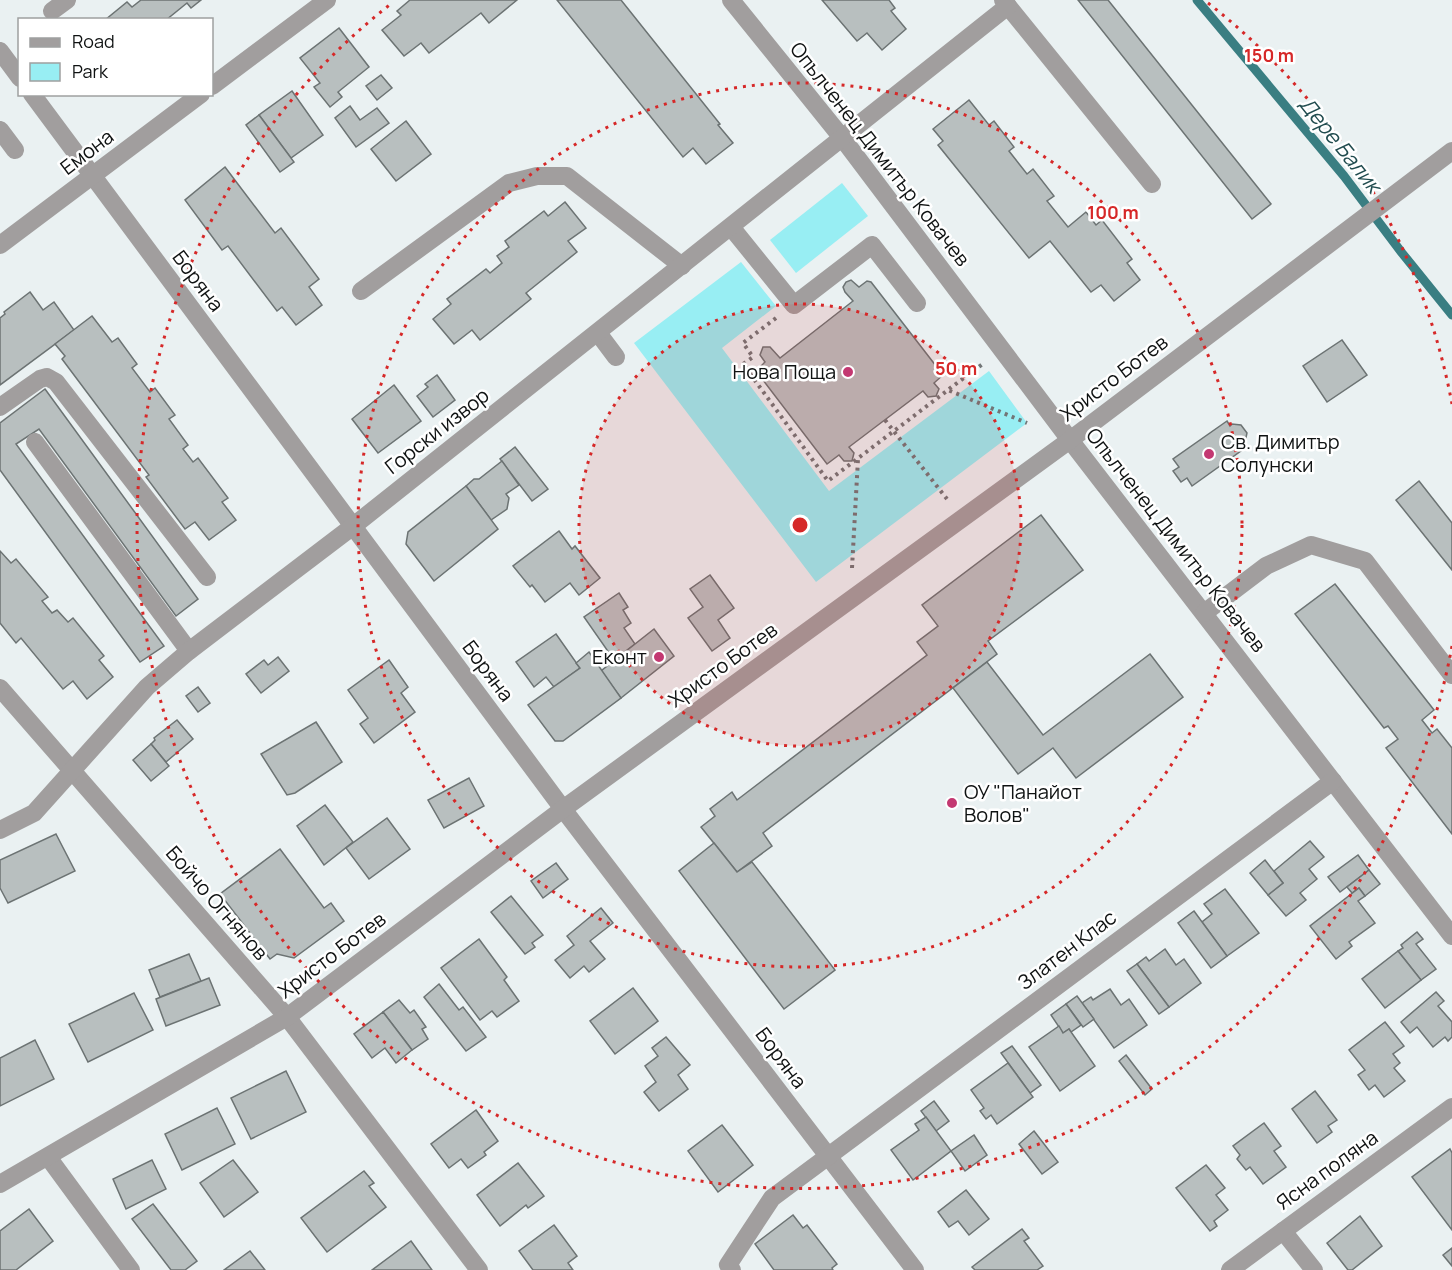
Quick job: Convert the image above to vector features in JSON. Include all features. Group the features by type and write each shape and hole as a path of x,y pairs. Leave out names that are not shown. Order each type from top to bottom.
{"street":[{"path":"213,85 327,0"},
{"name":"Опълченец Димитър Ковачев","path":"731,0 843,139 1070,440 1452,936"},
{"path":"1005,3 1152,184"},
{"name":"Горски извор","path":"0,830 34,813 147,687 189,651 352,527 843,139 1005,3"},
{"path":"0,51 18,75"},
{"name":"Боряна","path":"33,96 563,809 915,1270"},
{"name":"Емона","path":"0,245 198,96"},
{"path":"0,130 15,150"},
{"name":"Христо Ботев","path":"0,1184 287,1017 563,809 1070,440 1452,151"},
{"path":"361,291 509,183 537,176 567,176 682,266"},
{"path":"731,227 794,305 872,246 917,303"},
{"path":"598,333 616,357"},
{"path":"0,407 40,379 47,378 56,382 207,577"},
{"path":"35,442 189,651"},
{"path":"1204,613 1266,566 1311,545 1365,561 1452,675"},
{"name":"Бойчо Огнянов","path":"0,688 287,1017 479,1270"},
{"name":"Златен Клас","path":"732,1270 728,1265 772,1198 1333,781"},
{"name":"Ясна поляна","path":"1230,1270 1452,1107"},
{"path":"48,1157 131,1270"},
{"path":"1283,1231 1314,1270"}],"path":[{"path":"794,305 743,343 753,357 743,364 828,482 1002,349"},
{"path":"948,390 1070,440"},
{"path":"885,420 939,489"},
{"path":"849,602 858,459"}],"green space":[{"path":"842,183 868,216 796,273 770,240"},
{"path":"741,262 776,306 722,348 829,491 989,371 1027,423 816,582 634,343"}],"building":[{"path":"141,0 201,0 191,8 187,3 168,18 107,18 127,2 132,7"},
{"path":"410,0 517,0 489,23 481,13 429,53 421,43 404,56 382,30 401,15 397,11"},
{"path":"557,0 621,0 733,143 706,164 693,148 683,157"},
{"path":"822,0 889,0 895,8 891,11 906,29 882,50 867,33 857,41"},
{"path":"1078,0 1108,0 1271,204 1252,219"},
{"path":"339,28 369,67 338,92 342,97 330,107 314,87 320,83 300,58"},
{"path":"381,75 392,88 377,100 366,86"},
{"path":"292,91 323,135 291,158 259,115"},
{"path":"969,100 989,125 994,121 1014,147 1009,151 1027,174 1033,169 1054,196 1047,201 1068,227 1086,212 1096,225 1102,220 1132,259 1127,263 1140,280 1114,301 1101,285 1091,292 1050,241 1029,258 938,145 943,141 933,129"},
{"path":"350,106 360,120 377,108 389,123 356,147 335,118"},
{"path":"259,115 294,162 280,172 246,125"},
{"path":"406,121 431,154 396,181 371,149"},
{"path":"225,167 275,233 281,228 319,279 309,287 322,305 296,325 282,307 277,311 228,246 222,250 185,200"},
{"path":"565,202 586,228 568,241 577,252 526,293 531,299 480,340 472,330 454,344 433,319 451,304 447,299 486,269 490,273 502,263 497,256 509,247 505,241 544,211 548,216"},
{"name":"Нова Поща","path":"851,280 859,287 867,281 871,282 943,375 934,383 939,389 936,396 928,397 923,391 849,447 854,453 852,461 844,461 839,455 827,464 756,371 765,362 760,355 763,347 770,347 780,358 853,301 843,287"},
{"path":"30,292 43,310 54,302 74,330 0,385 0,318 5,314 4,312"},
{"path":"92,316 112,342 118,338 137,364 132,368 150,392 155,388 175,415 169,419 188,445 183,449 193,462 198,458 228,498 222,502 236,520 209,540 195,522 185,529 146,477 149,475 62,359 65,356 55,344"},
{"path":"1342,340 1367,375 1327,402 1303,366"},
{"path":"437,375 455,400 433,417 417,396 428,387 425,384"},
{"path":"394,385 421,421 378,453 352,419"},
{"path":"45,389 198,599 176,616 39,429 16,444 164,646 140,662 0,470 0,423"},
{"name":"Св. Димитър Солунски","path":"1227,421 1230,426 1232,424 1241,425 1247,433 1245,442 1242,444 1245,448 1192,486 1187,478 1181,482 1173,471 1179,467 1173,459"},
{"path":"515,447 548,489 532,501 500,459"},
{"path":"502,461 519,485 506,494 509,498 507,509 491,520 466,486"},
{"path":"1419,481 1452,523 1452,570 1396,500"},
{"path":"466,486 498,529 434,581 406,544 408,532"},
{"path":"1041,515 1083,570 988,641 997,654 763,833 772,846 737,872 701,827 715,816 710,809 732,792 737,800 927,655 917,642 938,626 922,605"},
{"path":"559,531 572,549 575,546 600,578 579,595 570,583 545,602 513,566"},
{"path":"0,551 11,563 16,559 48,597 42,601 52,613 57,610 68,622 73,618 104,656 99,660 113,677 87,699 73,681 63,689 21,638 16,643 0,623"},
{"path":"710,575 734,608 718,620 730,638 712,651 688,618 703,607 690,589"},
{"path":"1335,584 1434,710 1422,720 1432,733 1437,729 1452,748 1452,834 1386,748 1398,739 1388,726 1384,728 1295,614"},
{"path":"619,593 628,607 623,610 631,623 624,628 635,644 614,660 584,617"},
{"path":"654,629 674,656 621,698 601,671"},
{"path":"556,634 580,668 554,687 546,677 534,687 516,662"},
{"path":"589,652 621,698 563,741 555,741 528,705 580,668 576,663"},
{"path":"1150,654 1183,697 1076,778 1053,748 1018,774 953,688 987,662 1043,735"},
{"path":"278,657 289,671 261,693 246,674 264,660 268,665"},
{"path":"389,660 408,687 401,693 415,712 374,743 360,724 368,718 348,690"},
{"path":"198,687 210,703 198,712 186,696"},
{"path":"177,720 193,739 166,762 151,744 154,738"},
{"path":"316,722 342,762 295,793 287,795 261,754"},
{"path":"151,744 169,766 151,781 133,760"},
{"path":"469,778 484,806 444,828 428,800"},
{"path":"325,805 353,842 324,865 297,826"},
{"path":"387,818 410,849 369,879 346,848"},
{"path":"56,834 75,871 8,903 0,888 0,860"},
{"path":"1310,841 1324,857 1309,869 1317,879 1300,893 1306,900 1286,916 1268,895 1283,883 1274,871"},
{"path":"714,843 737,872 752,862 835,970 784,1009 679,871"},
{"path":"280,849 324,908 331,903 344,921 294,958 277,954 270,959 220,894"},
{"path":"1358,855 1369,870 1340,892 1328,877"},
{"path":"1265,860 1283,883 1268,895 1250,873"},
{"path":"556,863 568,879 543,898 531,881"},
{"path":"1369,870 1380,884 1365,896 1359,888 1352,893 1347,887"},
{"path":"1359,888 1365,896 1358,901 1375,923 1349,942 1352,946 1336,959 1310,926"},
{"path":"1225,889 1259,933 1227,956 1202,922 1212,914 1204,904"},
{"path":"511,896 543,935 532,943 535,947 525,954 491,912"},
{"path":"601,908 613,923 590,941 605,959 589,972 584,966 570,978 555,960 574,945 567,936"},
{"path":"1194,911 1227,956 1211,968 1178,923"},
{"path":"1417,932 1423,939 1416,944 1436,969 1421,980 1398,951 1403,948 1401,945"},
{"path":"479,939 507,977 504,980 519,1001 497,1017 492,1011 480,1020 441,968"},
{"path":"1165,949 1176,965 1184,959 1201,983 1169,1007 1137,964 1146,957 1149,961"},
{"path":"1398,951 1421,980 1385,1008 1362,979"},
{"path":"189,954 201,981 160,997 149,970"},
{"path":"1137,964 1169,1007 1159,1014 1127,971"},
{"path":"209,978 220,1005 166,1026 156,999"},
{"path":"439,984 459,1010 463,1007 486,1037 466,1051 424,997"},
{"path":"633,988 658,1021 615,1054 590,1021"},
{"path":"1110,989 1121,1005 1129,999 1147,1025 1114,1048 1082,1003 1091,997 1093,1000"},
{"path":"1436,992 1444,1001 1438,1006 1452,1022 1452,1037 1448,1041 1445,1037 1433,1047 1417,1027 1410,1033 1401,1022"},
{"path":"134,993 153,1030 88,1062 69,1024"},
{"path":"1077,996 1094,1019 1083,1027 1066,1004"},
{"path":"399,1000 410,1013 414,1010 426,1027 422,1029 428,1039 412,1050 383,1012"},
{"path":"1066,1004 1081,1025 1071,1032 1069,1029 1063,1033 1051,1015"},
{"path":"383,1012 412,1050 396,1063 385,1048 372,1058 354,1034"},
{"path":"1385,1022 1404,1046 1393,1054 1400,1063 1394,1068 1405,1081 1384,1097 1375,1085 1369,1090 1358,1075 1365,1070 1349,1050"},
{"path":"1059,1026 1063,1033 1069,1029 1095,1066 1060,1091 1029,1047"},
{"path":"666,1037 690,1065 678,1075 688,1089 659,1111 644,1092 656,1082 645,1066 658,1056 652,1048"},
{"path":"35,1040 54,1079 0,1106 0,1058"},
{"path":"1012,1046 1041,1085 1030,1093 1001,1053"},
{"path":"1126,1055 1152,1089 1145,1095 1119,1061"},
{"path":"1008,1063 1033,1097 997,1124 991,1115 986,1119 980,1111 984,1108 971,1090"},
{"path":"286,1071 306,1112 251,1139 231,1098"},
{"path":"1315,1091 1337,1120 1328,1126 1332,1132 1317,1143 1292,1109"},
{"path":"934,1101 949,1121 936,1131 921,1111"},
{"path":"217,1108 235,1144 182,1170 165,1134"},
{"path":"476,1110 498,1141 484,1152 486,1155 468,1168 461,1159 449,1168 431,1144"},
{"path":"926,1117 951,1151 913,1180 891,1150 919,1130 915,1124"},
{"path":"1264,1123 1281,1146 1274,1151 1286,1167 1263,1184 1250,1167 1246,1170 1237,1159 1240,1155 1233,1146"},
{"path":"722,1125 753,1165 718,1192 688,1151"},
{"path":"1034,1131 1058,1162 1042,1174 1019,1144"},
{"path":"974,1135 987,1155 965,1171 951,1151"},
{"path":"1450,1149 1452,1153 1452,1230 1412,1177"},
{"path":"152,1160 166,1189 126,1209 113,1179"},
{"path":"233,1160 258,1192 224,1217 200,1183"},
{"path":"518,1163 544,1196 528,1208 526,1205 500,1226 477,1195"},
{"path":"1206,1165 1225,1188 1216,1195 1228,1210 1214,1221 1217,1226 1210,1231 1176,1188"},
{"path":"364,1171 374,1183 369,1186 386,1207 327,1252 301,1218"},
{"path":"966,1190 989,1219 969,1235 958,1221 949,1227 938,1212"},
{"path":"153,1204 197,1261 185,1270 171,1270 132,1219"},
{"path":"29,1209 53,1241 16,1270 0,1270 0,1231"},
{"path":"793,1215 803,1228 807,1225 837,1264 832,1268 833,1270 774,1270 755,1244"},
{"path":"1360,1216 1382,1246 1352,1270 1348,1270 1327,1243"},
{"path":"554,1225 577,1256 568,1263 573,1270 533,1270 519,1251"},
{"path":"1022,1229 1029,1238 1024,1241 1043,1266 1037,1270 975,1270 972,1267"},
{"path":"411,1241 432,1270 372,1270"},
{"path":"1452,1248 1452,1266 1443,1255"},
{"path":"250,1251 265,1270 224,1270"}],"waterway":[{"name":"Дере Балик","path":"1197,0 1344,176 1452,315"}],"place":[{"name":"Нова Поща","path":"848,372"},
{"name":"Св. Димитър Солунски","path":"1209,454"},
{"name":"Еконт","path":"659,657"},
{"name":"ОУ \"Панайот Волов\"","path":"952,803"}]}
